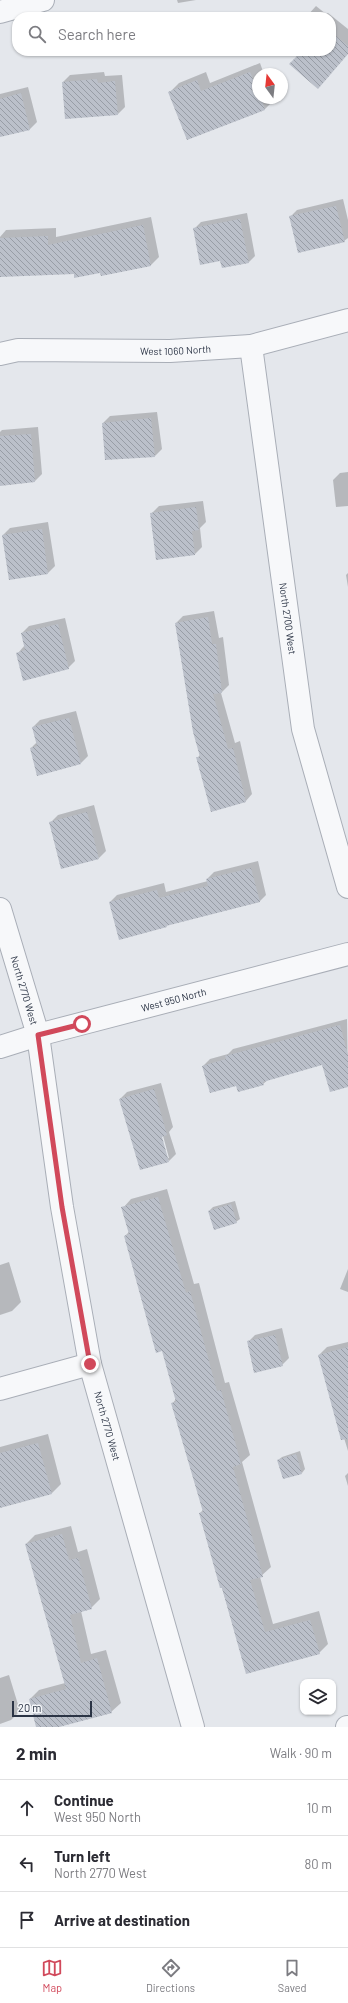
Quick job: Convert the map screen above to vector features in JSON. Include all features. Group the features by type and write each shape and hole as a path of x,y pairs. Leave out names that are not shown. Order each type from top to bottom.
{"street":[{"path":"0,12 43,0"},
{"name":"West 1060 North","path":"0,354 18,350 170,351 251,346 348,320"},
{"name":"North 2700 West","path":"251,346 303,729 348,887"},
{"name":"North 2770 West","path":"0,909 38,1035 62,1207 90,1364 193,1727"},
{"name":"West 950 North","path":"0,1047 38,1035 348,954"},
{"path":"0,1389 90,1364"}],"building":[{"path":"336,36 348,46 348,54 318,89 289,64 297,56 336,56"},
{"path":"250,72 252,77 252,104 263,104 265,110 187,140 168,92 197,80 201,91"},
{"path":"97,79 98,83 115,81 118,115 65,119 62,82"},
{"path":"21,93 30,130 0,137 0,99"},
{"path":"336,206 345,242 298,253 289,216"},
{"path":"240,219 249,263 222,268 220,261 200,265 193,228"},
{"path":"143,225 151,266 101,276 100,273 74,278 74,274 0,277 0,238 48,236 48,245"},
{"path":"151,418 155,457 105,460 102,423"},
{"path":"31,434 35,482 0,486 0,436"},
{"path":"196,507 199,530 192,531 195,555 156,560 150,513"},
{"path":"42,529 48,574 9,580 2,535"},
{"path":"208,617 212,644 216,644 222,693 213,694 228,749 233,748 246,802 211,812 196,757 200,757 193,732 175,623"},
{"path":"58,624 69,669 23,681 16,653 25,650 21,633"},
{"path":"69,718 81,764 37,776 30,748 37,746 32,727"},
{"path":"87,812 99,859 61,869 49,822"},
{"path":"251,868 260,902 166,926 167,927 119,940 109,902 157,890 159,898 208,886 206,879"},
{"path":"340,1025 348,1055 348,1087 330,1092 322,1065 263,1082 264,1085 238,1092 236,1086 210,1093 202,1066 226,1059 225,1056"},
{"path":"154,1089 167,1135 162,1137 169,1162 140,1170 119,1099"},
{"path":"158,1197 186,1293 190,1291 217,1391 221,1390 241,1464 233,1467 263,1577 250,1580 265,1632 310,1620 320,1654 246,1674 199,1513 203,1512 171,1403 176,1402 162,1351 156,1353 124,1236 129,1234 121,1207"},
{"path":"231,1204 237,1223 214,1230 208,1211"},
{"path":"275,1335 283,1366 254,1373 247,1341"},
{"path":"348,1347 348,1439 341,1440 318,1355"},
{"path":"38,1443 52,1494 0,1508 0,1453"},
{"path":"296,1454 302,1474 283,1479 277,1460"},
{"path":"62,1534 69,1560 78,1558 92,1609 70,1615 81,1663 97,1658 112,1713 59,1727 36,1727 29,1699 66,1689 25,1544"}],"route":[{"path":"82,1024 38,1035 62,1207 90,1364"}]}
